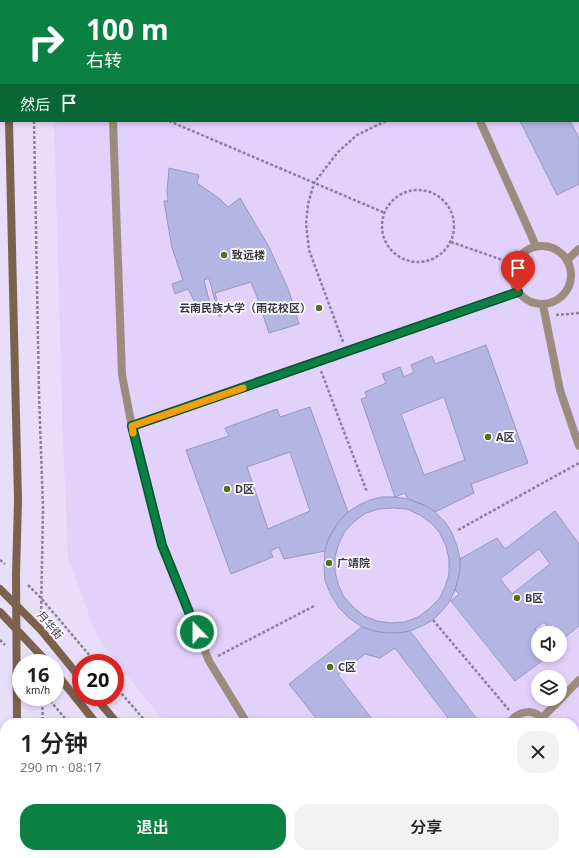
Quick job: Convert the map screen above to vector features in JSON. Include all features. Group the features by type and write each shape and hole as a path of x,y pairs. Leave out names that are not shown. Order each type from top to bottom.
{"main road":[{"path":"9,122 18,500 16,574 16,718"},
{"name":"月华街","path":"0,589 41,630 72,668"},
{"path":"0,612 40,654"},
{"path":"64,683 92,718"},
{"path":"103,706 113,718"}],"lane":[{"path":"113,122 122,375 132,426 162,545 209,661 244,718"},
{"path":"480,122 536,246"},
{"path":"536,246 548,246 559,251 567,260 571,271 571,284 565,295 555,302 543,305 528,302 518,292 512,279 514,264 523,252 536,246"},
{"path":"567,260 579,249"},
{"path":"132,426 518,292"},
{"path":"543,305 560,390 579,446"},
{"path":"546,718 579,680"},
{"path":"515,716 524,712 534,713 541,718"}],"path":[{"path":"34,122 38,387 44,508 41,630"},
{"path":"172,122 385,213"},
{"path":"346,352 309,250 306,224 308,204 314,183 338,152 357,135 384,122"},
{"path":"416,190 432,193 442,199 450,208 454,219 454,230 451,242 443,253 431,260 418,262 404,259 393,251 385,240 382,226 385,213 390,203 399,195 416,190"},
{"path":"451,242 514,264"},
{"path":"545,316 579,313"},
{"path":"318,362 367,492"},
{"path":"458,530 579,463"},
{"path":"0,560 41,598 88,654"},
{"path":"209,661 314,606"},
{"path":"433,620 515,716"},
{"path":"124,696 143,718"},
{"path":"42,706 43,718"},
{"path":"55,706 65,718"}],"shaded area":[{"name":"云南民族大学（雨花校区）","path":"54,122 579,122 579,718 161,718 124,671 124,654 110,654 97,637 68,557 63,439"}],"building":[{"path":"520,122 571,122 579,138 579,184 557,195"},
{"name":"致远楼","path":"169,168 199,175 197,183 220,199 228,207 240,198 269,247 289,291 299,324 269,333 251,282 215,293 221,316 219,316 209,278 204,280 212,312 201,314 188,289 175,294 172,284 183,280 172,248 164,201 168,201 167,191"},
{"name":"A区","path":"486,345 528,463 471,484 474,493 435,512 426,506 408,499 405,493 395,497 361,399 367,397 365,392 386,383 382,374 400,367 404,377 414,372 411,365 432,356 435,364","holes":["444,397 465,460 424,475 401,414"]},
{"name":"D区","path":"310,407 348,512 333,530 325,551 284,559 279,547 270,551 273,557 231,574 186,450 229,436 225,428 277,409 280,417","holes":["290,452 310,511 268,529 247,467"]},
{"name":"广靖院","path":"382,497 395,497 408,499 426,506 435,512 445,522 452,533 457,546 460,559 460,572 450,601 433,620 410,631 386,633 362,627 349,618 339,608 325,581 325,551 328,540 339,521 348,512 370,500","holes":["379,509 407,509 420,515 431,523 440,533 446,546 449,559 449,574 439,599 418,617 405,622 391,623 377,621 364,616 344,597 338,584 335,571 335,557 339,543 345,531 366,513"]},
{"name":"B区","path":"555,511 579,544 579,626 567,635 567,626 547,626 544,622 539,626 531,626 531,662 541,662 515,681 451,601 459,594 455,590 460,572 460,559 497,538 505,549","holes":["539,549 550,564 512,594 500,579"]},
{"name":"C区","path":"362,627 386,633 410,631 476,718 448,718 395,648 380,658 365,654 338,675 371,718 316,718 289,684"}],"slow traffic":[{"path":"133,433 132,426 243,388"}],"place":[{"name":"致远楼","path":"224,255"},
{"name":"云南民族大学（雨花校区）","path":"319,308"},
{"name":"A区","path":"488,437"},
{"name":"D区","path":"227,489"},
{"name":"广靖院","path":"329,563"},
{"name":"B区","path":"517,598"},
{"name":"C区","path":"330,667"}],"route":[{"path":"197,632 162,545 132,426 518,292"}]}
